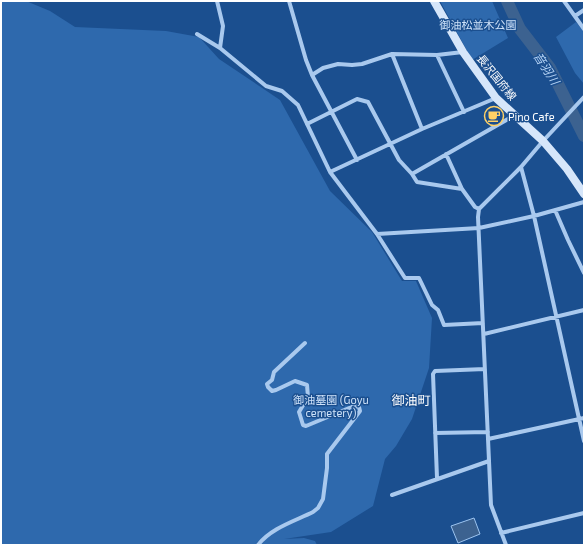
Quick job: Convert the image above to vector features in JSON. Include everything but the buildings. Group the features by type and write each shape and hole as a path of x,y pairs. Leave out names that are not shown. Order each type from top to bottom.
{"main road":[{"name":"長沢国府線","path":"434,1 463,52 496,98 543,141 567,169 584,194"}],"street":[{"path":"217,1 223,26 220,48"},
{"path":"289,1 306,60 312,75 357,160"},
{"path":"564,1 584,29"},
{"path":"575,16 584,10"},
{"path":"197,34 220,48 266,86 282,91 298,105 330,172 377,234 405,278 419,278 432,305 438,310 444,325 483,323"},
{"path":"312,75 322,68 338,64 362,64 392,54 437,55 463,52"},
{"path":"392,54 422,129"},
{"path":"437,55 464,112"},
{"path":"330,172 422,129 496,98"},
{"path":"506,545 491,505 479,209 521,166 583,98"},
{"path":"307,124 357,99 368,102 399,160 417,182 462,189"},
{"path":"412,174 515,115"},
{"path":"446,154 462,189 475,207 479,209"},
{"path":"521,166 534,216 584,441"},
{"path":"377,234 479,228 534,216 584,202"},
{"path":"555,210 584,273"},
{"path":"484,334 584,310"},
{"path":"258,545 276,530 313,512 318,508 323,500 328,454 360,411 359,407 354,406 306,426 303,425 298,412 308,396 307,385 295,381 276,390 272,390 268,387 267,384 272,380 274,372 305,343"},
{"path":"437,478 433,374 435,371 485,368"},
{"path":"488,439 584,418"},
{"path":"435,433 488,432"},
{"path":"392,495 489,461"},
{"path":"501,533 584,513"}],"green space":[{"name":"御油墓園 (Goyu cemetery)","path":"1,1 26,1 50,11 75,27 166,31 199,37 219,59 280,100 330,191 372,232 402,281 416,281 432,318 429,368 412,419 396,446 385,459 373,506 331,532 284,539 304,538 315,541 317,545 261,545 264,541 257,542 256,545 1,545"},
{"name":"御油松並木公園","path":"440,1 492,1 508,38 472,60"},
{"path":"576,22 584,32 584,84 575,73 556,37"}],"shaded area":[{"path":"474,518 480,534 458,543 451,526"}],"waterway":[{"name":"音羽川","path":"507,1 520,29 550,68 584,136"}],"place":[{"name":"Pino Cafe","path":"494,116"}],"district":[{"name":"御油町","path":"411,400"}]}
